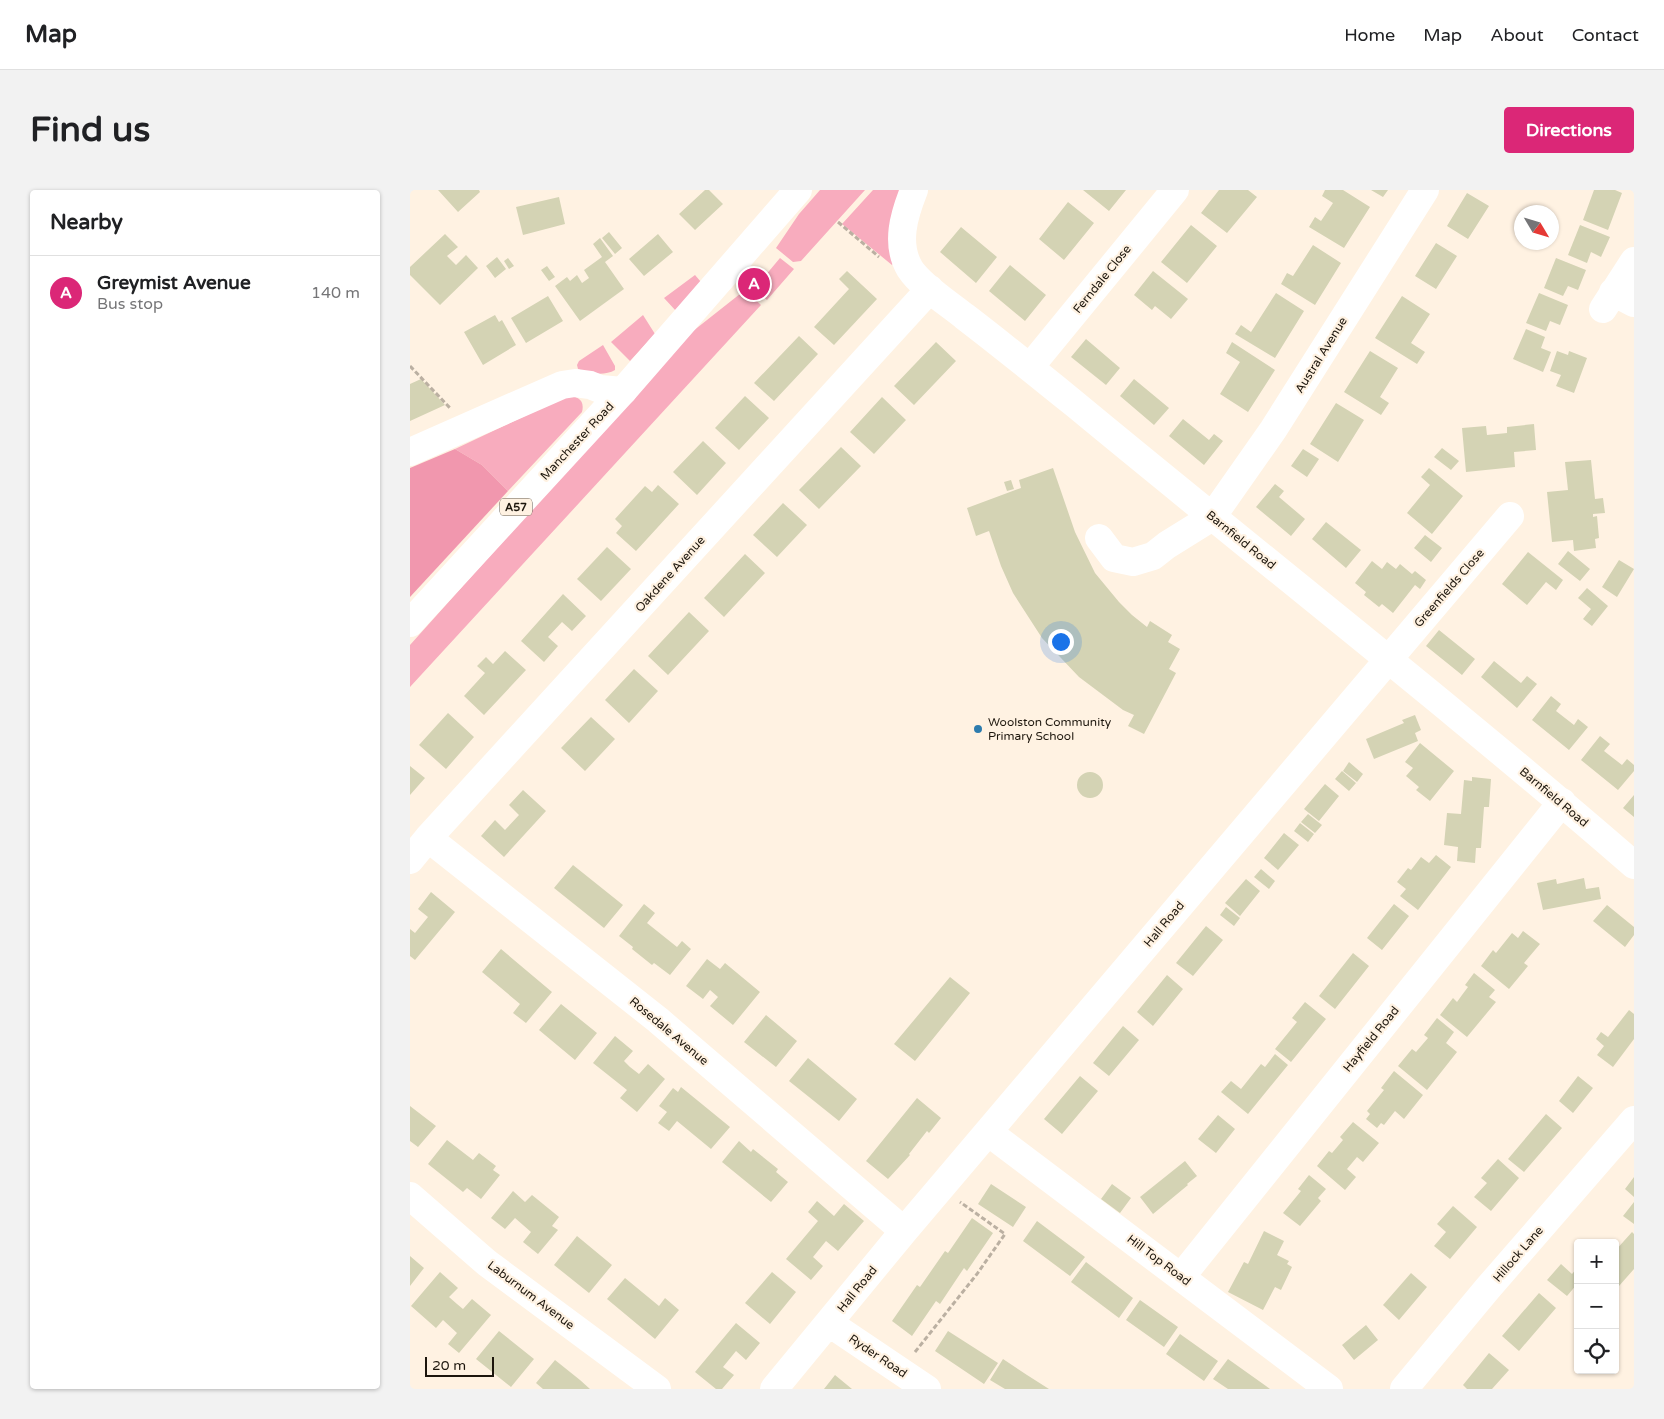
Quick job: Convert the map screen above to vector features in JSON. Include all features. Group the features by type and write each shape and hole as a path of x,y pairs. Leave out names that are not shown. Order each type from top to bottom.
{"street":[{"name":"Manchester Road","path":"410,623 623,391 798,190"},
{"name":"Barnfield Road","path":"914,190 907,209 902,244 911,271 930,289 1030,367 1212,518 1388,659 1562,802 1634,865"},
{"name":"Ferndale Close","path":"1030,367 1174,190"},
{"name":"Austral Avenue","path":"1212,518 1273,430 1425,190"},
{"path":"1617,301 1634,261"},
{"name":"Oakdene Avenue","path":"410,860 428,838 930,289"},
{"name":"Manchester Road","path":"410,452 562,385 575,383 590,385 600,389 623,391"},
{"name":"Greenfields Close","path":"1388,659 1510,516"},
{"path":"1099,538 1114,558 1133,562 1153,556 1167,545 1212,518"},
{"name":"Hall Road","path":"774,1389 904,1231 1388,659"},
{"name":"Hayfield Road","path":"1180,1276 1562,802"},
{"name":"Rosedale Avenue","path":"428,838 658,1020 904,1231"},
{"name":"Hillock Lane","path":"1404,1389 1488,1288 1634,1120"},
{"name":"Hill Top Road","path":"988,1132 1329,1389"},
{"name":"Laburnum Avenue","path":"410,1196 487,1263 657,1389"},
{"name":"Ryder Road","path":"829,1323 927,1389"}],"path":[{"path":"838,222 881,260"},
{"path":"410,366 468,426"},
{"path":"901,1371 977,1274 1005,1234 941,1189"}],"shaded area":[{"path":"820,190 865,190 801,261 793,262 776,248 799,214"},
{"path":"873,190 907,190 895,261 892,265 842,224"},
{"path":"780,258 794,269 767,300 754,289"},
{"path":"695,275 701,282 676,311 664,298"},
{"path":"745,290 761,305 410,687 410,645 688,335"},
{"path":"643,315 655,334 630,361 611,342"},
{"path":"603,345 615,366 615,370 597,374 578,369 579,361"},
{"path":"567,396 580,400 583,408 582,412 508,491 482,465 455,449"},
{"path":"455,449 482,465 508,491 410,597 410,468"}],"building":[{"path":"438,190 479,190 480,192 458,212"},
{"path":"705,190 709,190 723,204 695,230 679,214"},
{"path":"1083,190 1126,190 1109,211"},
{"path":"1219,190 1248,190 1257,197 1227,233 1201,213"},
{"path":"1325,190 1343,190 1370,207 1344,248 1309,227 1315,217 1321,221 1333,203 1322,196"},
{"path":"1371,190 1388,190 1383,197"},
{"path":"1594,190 1615,190 1622,193 1608,230 1583,220"},
{"path":"1467,193 1489,206 1468,239 1447,226"},
{"path":"559,197 565,224 523,235 516,207"},
{"path":"1068,202 1094,223 1064,260 1039,239"},
{"path":"1191,225 1217,246 1187,283 1161,262"},
{"path":"1580,225 1610,237 1601,257 1591,252 1587,263 1568,255"},
{"path":"961,227 997,257 976,283 940,252"},
{"path":"609,232 622,248 615,254 602,238"},
{"path":"445,234 458,247 447,256 456,265 466,255 478,268 440,305 410,275 410,267"},
{"path":"658,234 673,252 644,276 629,259"},
{"path":"600,238 613,256 605,262 624,289 580,321 555,286 567,277 570,281 577,275 582,283 589,278 584,270 602,257 593,244"},
{"path":"1436,243 1457,256 1436,289 1415,276"},
{"path":"1313,245 1341,263 1315,305 1281,284 1287,273 1293,276"},
{"path":"497,257 506,269 495,278 486,266"},
{"path":"508,258 514,266 509,269 504,261"},
{"path":"1556,258 1586,270 1578,290 1568,286 1563,296 1544,288"},
{"path":"1010,265 1046,295 1025,321 989,291"},
{"path":"547,266 555,277 549,281 541,270"},
{"path":"847,271 877,299 834,345 814,327 849,289 839,279"},
{"path":"1153,271 1188,299 1171,319 1155,306 1152,310 1134,295"},
{"path":"1276,293 1304,311 1275,358 1235,334 1241,325 1251,332"},
{"path":"1539,293 1568,305 1560,325 1550,321 1546,331 1526,323"},
{"path":"548,296 563,321 526,343 511,318"},
{"path":"1402,296 1430,314 1411,343 1425,352 1417,364 1375,338"},
{"path":"495,315 499,322 502,320 516,345 483,365 464,332"},
{"path":"1526,329 1545,337 1541,348 1551,352 1543,372 1513,359"},
{"path":"799,336 818,354 774,401 754,383"},
{"path":"1086,339 1120,368 1106,385 1071,357"},
{"path":"936,342 956,361 914,405 894,386"},
{"path":"1232,342 1275,370 1248,412 1220,394 1240,362 1226,353"},
{"path":"1370,351 1398,368 1380,397 1389,403 1381,415 1344,392"},
{"path":"1557,351 1568,355 1569,351 1587,358 1574,393 1556,386 1561,375 1550,371"},
{"path":"421,379 445,405 410,421 410,384"},
{"path":"1134,379 1169,408 1154,425 1120,396"},
{"path":"745,396 769,418 739,450 715,428"},
{"path":"882,397 906,420 874,454 850,432"},
{"path":"1336,403 1364,420 1338,462 1310,444"},
{"path":"1183,419 1209,440 1214,434 1223,441 1204,465 1169,436"},
{"path":"1534,424 1536,450 1514,452 1515,467 1466,472 1462,428 1486,426 1487,435 1507,433 1507,427"},
{"path":"703,441 726,463 697,495 673,472"},
{"path":"841,447 861,466 819,509 799,490"},
{"path":"1442,448 1459,461 1451,470 1434,457"},
{"path":"1303,449 1319,459 1307,477 1291,466"},
{"path":"1591,460 1595,499 1603,498 1605,513 1593,514 1593,517 1597,516 1599,538 1595,539 1596,548 1574,551 1573,540 1552,542 1547,492 1568,490 1565,462"},
{"path":"1053,468 1075,532 1095,573 1132,615 1147,627 1150,621 1172,635 1168,642 1180,649 1169,669 1176,673 1144,734 1128,726 1134,715 1123,710 1079,677 1042,638 1013,593 989,531 976,536 967,508 1021,488 1019,480"},
{"path":"1429,468 1463,496 1432,534 1407,513 1430,485 1421,477"},
{"path":"1011,480 1014,489 1007,491 1004,482"},
{"path":"1275,484 1284,491 1279,497 1305,519 1291,536 1256,507"},
{"path":"658,485 679,504 636,551 616,533 622,526 615,519 645,486 652,492"},
{"path":"783,503 807,525 777,557 753,535"},
{"path":"1326,522 1361,550 1346,568 1312,539"},
{"path":"1425,535 1442,548 1431,562 1414,548"},
{"path":"607,547 631,569 601,601 577,579"},
{"path":"1568,551 1590,569 1580,581 1558,564"},
{"path":"1528,552 1563,580 1556,590 1546,582 1527,605 1502,584"},
{"path":"745,554 765,573 724,617 704,598"},
{"path":"1619,560 1634,569 1617,597 1602,587"},
{"path":"1372,561 1382,569 1387,562 1396,569 1400,564 1412,574 1415,571 1426,580 1420,589 1415,585 1393,613 1382,604 1379,607 1364,595 1366,592 1355,583"},
{"path":"1587,588 1608,606 1592,626 1583,619 1591,609 1578,598"},
{"path":"563,594 586,616 572,631 562,622 548,637 558,646 544,662 521,641"},
{"path":"689,612 709,631 668,675 648,656"},
{"path":"1439,630 1475,659 1462,675 1426,646"},
{"path":"505,651 526,670 484,715 464,696 485,673 477,666 486,657 493,664"},
{"path":"1494,661 1521,683 1527,676 1537,684 1517,708 1481,677"},
{"path":"634,669 658,691 629,723 605,700"},
{"path":"1551,696 1561,704 1556,711 1574,725 1578,719 1588,727 1569,750 1532,720"},
{"path":"448,713 474,737 446,769 419,745"},
{"path":"1415,715 1421,730 1415,733 1418,741 1374,759 1366,739 1404,723 1402,720"},
{"path":"591,717 615,739 585,771 561,748"},
{"path":"1600,736 1610,744 1604,751 1622,765 1627,759 1634,765 1634,771 1618,790 1581,760"},
{"path":"1420,743 1454,771 1430,801 1416,790 1419,787 1406,776 1413,768 1405,762"},
{"path":"1349,762 1363,774 1357,782 1343,771"},
{"path":"410,766 425,778 410,795"},
{"path":"1342,771 1356,783 1349,791 1335,779"},
{"path":"1090,772 1099,776 1103,785 1099,794 1090,798 1081,794 1077,785 1081,776"},
{"path":"1472,777 1491,779 1489,807 1484,807 1481,848 1476,848 1475,863 1457,861 1458,847 1444,845 1447,813 1461,814 1464,780 1472,781"},
{"path":"1325,784 1339,796 1319,821 1304,809"},
{"path":"523,790 546,811 504,857 481,836 495,820 505,830 519,815 509,805"},
{"path":"1634,795 1634,817 1623,808"},
{"path":"1308,814 1322,825 1315,833 1301,822"},
{"path":"1300,823 1314,834 1308,842 1294,831"},
{"path":"1284,833 1299,845 1278,870 1264,858"},
{"path":"1436,855 1451,867 1418,910 1400,896 1406,889 1397,882 1408,868 1411,870 1421,857 1429,863"},
{"path":"573,865 623,905 604,928 554,888"},
{"path":"1261,869 1275,881 1269,889 1254,877"},
{"path":"1584,878 1586,889 1599,887 1601,899 1543,910 1537,883 1556,879 1557,884"},
{"path":"1246,879 1260,891 1240,916 1225,903"},
{"path":"431,892 455,912 415,960 410,956 410,929 415,933 428,917 418,909"},
{"path":"644,904 655,913 647,923 677,947 682,941 691,949 670,975 654,963 652,965 619,936"},
{"path":"1394,904 1409,916 1382,950 1367,938"},
{"path":"1607,905 1634,927 1634,935 1625,947 1593,921"},
{"path":"1226,907 1240,918 1234,926 1220,915"},
{"path":"1206,926 1223,940 1193,976 1176,963"},
{"path":"1523,931 1540,944 1524,963 1528,966 1509,989 1481,966 1493,950 1496,953 1512,933 1518,938"},
{"path":"501,949 552,992 526,1023 513,1013 520,1004 482,972"},
{"path":"1353,953 1369,966 1335,1009 1319,996"},
{"path":"707,959 720,969 725,963 760,992 733,1025 710,1006 718,997 710,990 703,999 686,986"},
{"path":"1474,973 1495,990 1489,997 1496,1002 1467,1037 1440,1015 1453,998 1457,1002 1468,987 1465,985"},
{"path":"1167,975 1183,989 1153,1026 1137,1012"},
{"path":"950,977 970,993 915,1061 894,1044"},
{"path":"1305,1002 1326,1019 1291,1062 1275,1049 1297,1022 1292,1018"},
{"path":"561,1004 597,1033 575,1060 539,1030"},
{"path":"1629,1010 1634,1014 1634,1039 1613,1067 1597,1055 1604,1046 1596,1039 1601,1032 1608,1037"},
{"path":"766,1015 797,1041 776,1067 744,1042"},
{"path":"1437,1018 1454,1032 1446,1043 1457,1052 1427,1090 1398,1066 1412,1049 1416,1052 1428,1038 1424,1035"},
{"path":"1123,1026 1139,1040 1109,1076 1093,1063"},
{"path":"615,1036 633,1051 624,1061 630,1067 639,1074 648,1064 665,1079 637,1112 620,1098 627,1090 593,1063"},
{"path":"1275,1054 1288,1065 1248,1114 1221,1092 1231,1081 1241,1089 1261,1064 1265,1067"},
{"path":"808,1058 857,1099 839,1121 789,1081"},
{"path":"1394,1071 1423,1095 1404,1119 1395,1111 1384,1125 1381,1123 1377,1128 1366,1119 1370,1114 1367,1111 1384,1090 1381,1088"},
{"path":"1080,1076 1098,1091 1062,1134 1044,1119"},
{"path":"1578,1076 1593,1088 1573,1113 1559,1101"},
{"path":"681,1087 730,1127 711,1149 677,1121 669,1131 658,1123 667,1112 659,1106 673,1088 678,1092"},
{"path":"917,1098 941,1118 929,1133 927,1131 910,1155 888,1179 866,1161"},
{"path":"410,1106 436,1126 418,1147 410,1141"},
{"path":"1546,1114 1562,1128 1524,1172 1508,1159"},
{"path":"1218,1115 1235,1129 1216,1153 1198,1139"},
{"path":"1353,1122 1379,1143 1363,1162 1357,1157 1347,1169 1356,1177 1345,1190 1317,1166 1329,1151 1332,1153 1343,1140 1340,1137"},
{"path":"447,1140 473,1160 479,1153 496,1166 493,1170 500,1175 481,1199 467,1188 463,1192 428,1164"},
{"path":"739,1141 751,1152 753,1149 778,1169 776,1172 788,1182 771,1202 722,1162"},
{"path":"1498,1159 1519,1178 1491,1211 1474,1197 1487,1183 1481,1178"},
{"path":"1185,1161 1197,1176 1153,1214 1140,1197"},
{"path":"1309,1175 1326,1189 1318,1198 1321,1201 1300,1226 1283,1213 1301,1191 1298,1189"},
{"path":"1634,1177 1634,1197 1625,1189"},
{"path":"991,1184 1026,1207 1013,1227 978,1204"},
{"path":"1112,1184 1131,1198 1120,1213 1101,1199"},
{"path":"513,1191 525,1202 532,1195 559,1217 552,1226 558,1230 538,1254 523,1242 531,1232 515,1218 505,1229 491,1218"},
{"path":"817,1201 834,1216 844,1204 864,1221 838,1251 826,1241 813,1257 823,1266 811,1280 786,1259 818,1221 808,1212"},
{"path":"1634,1202 1634,1224 1623,1216"},
{"path":"1453,1206 1477,1227 1450,1259 1434,1246 1446,1232 1437,1224"},
{"path":"972,1218 993,1233 967,1271 964,1268 940,1304 936,1301 912,1336 892,1321 917,1285 920,1287 945,1251 948,1253"},
{"path":"1037,1221 1085,1257 1070,1276 1023,1241"},
{"path":"1264,1231 1284,1241 1277,1255 1289,1261 1287,1264 1292,1267 1281,1290 1275,1287 1263,1310 1228,1292 1244,1262 1248,1264"},
{"path":"1632,1232 1634,1234 1634,1269 1619,1286 1619,1284 1619,1247"},
{"path":"577,1236 612,1265 589,1293 554,1265"},
{"path":"410,1256 424,1268 410,1286"},
{"path":"1086,1262 1133,1298 1119,1318 1071,1282"},
{"path":"1561,1264 1572,1274 1574,1272 1574,1288 1567,1296 1547,1280"},
{"path":"440,1272 458,1288 449,1297 457,1304 463,1309 472,1299 491,1315 459,1353 448,1344 457,1333 443,1320 436,1328 411,1306"},
{"path":"772,1272 796,1292 770,1324 745,1303"},
{"path":"1411,1273 1427,1287 1399,1320 1383,1305"},
{"path":"625,1278 659,1306 665,1298 679,1310 655,1339 607,1299"},
{"path":"1539,1293 1556,1308 1519,1351 1502,1336"},
{"path":"1140,1300 1178,1327 1164,1347 1126,1320"},
{"path":"736,1323 760,1343 746,1360 736,1351 723,1367 734,1375 722,1389 716,1389 695,1372"},
{"path":"1366,1325 1378,1340 1354,1360 1342,1345"},
{"path":"499,1331 534,1359 511,1387 476,1359"},
{"path":"948,1331 998,1363 984,1384 935,1351"},
{"path":"1180,1334 1218,1361 1204,1381 1166,1354"},
{"path":"1489,1353 1509,1370 1492,1389 1467,1389 1463,1385"},
{"path":"1003,1359 1049,1389 1005,1389 990,1380"},
{"path":"1228,1359 1270,1389 1228,1389 1213,1379"},
{"path":"555,1360 590,1389 543,1389 536,1383"},
{"path":"835,1375 852,1389 824,1389"}],"place":[{"name":"Greymist Avenue","path":"754,284"},
{"name":"Woolston Community Primary School","path":"978,729"}]}
